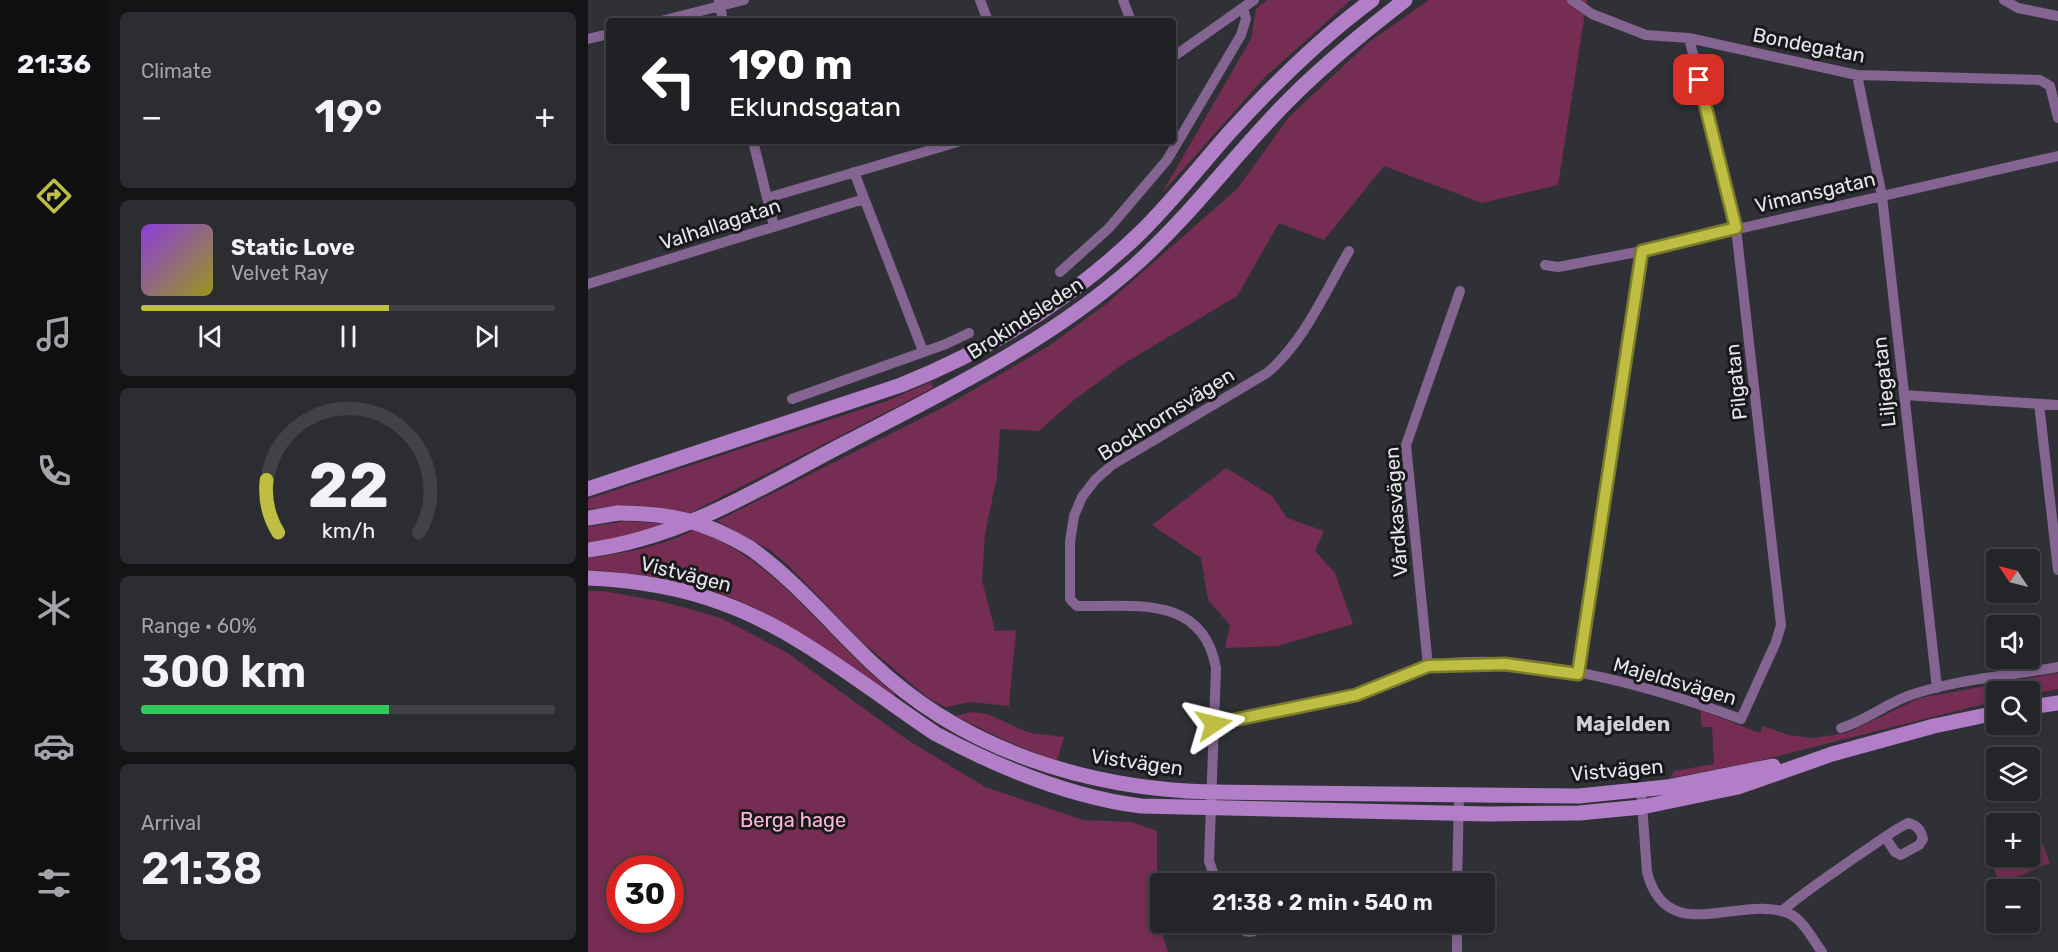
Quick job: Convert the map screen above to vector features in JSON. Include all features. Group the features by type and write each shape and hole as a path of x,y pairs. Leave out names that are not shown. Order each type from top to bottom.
{"main road":[{"name":"Brokindsleden","path":"588,489 901,385 968,356 1032,320 1067,295 1126,245 1292,68 1372,0"},
{"name":"Brokindsleden","path":"588,550 641,541 719,511 953,388 1077,312 1133,267 1186,215 1247,145 1306,84 1359,36 1405,0"},
{"name":"Vistvägen","path":"588,518 618,513 664,515 703,524 750,548 789,578 898,686 951,723 1033,760 1082,776 1158,790 1579,796 1641,791 1832,754"},
{"name":"Vistvägen","path":"588,578 636,581 678,589 723,603 758,618 797,640 936,734 999,765 1041,782 1119,804 1211,809 1458,813 1580,813 1642,807 1738,787 1832,754 1934,726 1986,715"},
{"path":"2040,706 2058,703"}],"street":[{"path":"671,18 719,3 744,0"},
{"path":"980,0 987,18"},
{"path":"1123,0 1130,18"},
{"path":"1176,55 1254,0"},
{"name":"Bondegatan","path":"1572,0 1592,14 1646,35 1689,38 1857,75 2040,80 2050,86 2058,118"},
{"path":"2004,0 2018,8 2058,16"},
{"path":"719,3 722,18"},
{"path":"1060,272 1109,228 1167,160 1241,35 1246,19 1243,8"},
{"path":"588,39 606,35"},
{"name":"Pilgatan","path":"1689,38 1736,228 1741,258 1781,625 1776,642 1741,719"},
{"name":"Liljegatan","path":"1857,75 1882,196 1937,688"},
{"path":"754,144 774,226"},
{"name":"Valhallagatan","path":"767,198 951,144"},
{"name":"Vimansgatan","path":"1545,265 1558,267 1642,251 2058,156"},
{"path":"854,172 923,351"},
{"name":"Valhallagatan","path":"588,284 864,199"},
{"name":"Bockhornsvägen","path":"1213,873 1209,861 1216,668 1214,656 1203,634 1194,625 1169,609 1077,606 1072,603 1070,599 1070,542 1074,516 1087,490 1113,465 1267,373 1281,361 1302,333 1349,251"},
{"path":"1578,674 1642,251"},
{"name":"Vårdkasvägen","path":"1428,666 1407,445 1460,291"},
{"path":"792,399 969,333"},
{"path":"1904,395 2058,405"},
{"path":"2039,404 2058,570"},
{"name":"Majeldsvägen","path":"1214,724 1356,695 1428,666 1505,664 1578,674 1673,696 1741,719"},
{"path":"1841,728 1889,704 1937,688 2058,667"},
{"path":"1641,791 1650,885 1664,903 1689,914 1782,911 1800,922 1822,952"},
{"path":"1457,873 1459,796"},
{"path":"1782,911 1885,837"},
{"path":"1457,933 1457,952"}],"green space":[{"path":"1267,0 1351,0 1265,77 1162,193 1251,39 1256,9"},
{"path":"1429,0 1587,0 1558,185 1482,203 1384,166 1324,240 1279,223 1237,296 1123,364 1074,400 1039,431 1000,429 997,476 985,534 982,580 995,631 1016,630 1009,706 971,702 945,707 927,697 861,641 788,565 770,550 717,521 944,407 1047,347 1105,305 1237,189 1289,117 1369,42"},
{"path":"931,382 933,388 690,513 633,505 588,509 588,499 887,401"},
{"path":"1226,468 1272,496 1287,518 1324,531 1315,551 1335,573 1353,624 1277,646 1225,648 1230,625 1208,600 1201,558 1152,525"},
{"path":"626,521 668,524 619,538 588,542 588,527"},
{"path":"694,530 724,543 777,581 870,673 895,694 893,696 792,629 737,600 675,581 588,570 588,558 656,545"},
{"name":"Berga hage","path":"588,591 603,591 664,602 721,618 786,652 906,739 985,787 1083,820 1132,822 1157,831 1157,873 1150,873 1150,933 1162,933 1168,952 588,952"},
{"path":"2058,673 2058,689 2040,692 2040,681 2014,681"},
{"path":"1986,686 1986,704 1754,762 1670,778 1674,771 1714,764 1712,727 1702,727 1700,710 1760,733 1763,726 1788,735 1813,738 1847,733 1920,698"},
{"path":"971,712 987,714 1030,733 1064,737 1057,761 1011,743 955,716"},
{"path":"2042,843 2050,863 2012,879 1998,879 1993,867 2040,867 2040,844"}],"district":[{"name":"Majelden","path":"1623,724"}],"route":[{"path":"1214,724 1356,695 1428,666 1505,664 1578,674 1642,251 1736,228 1699,80"}]}
